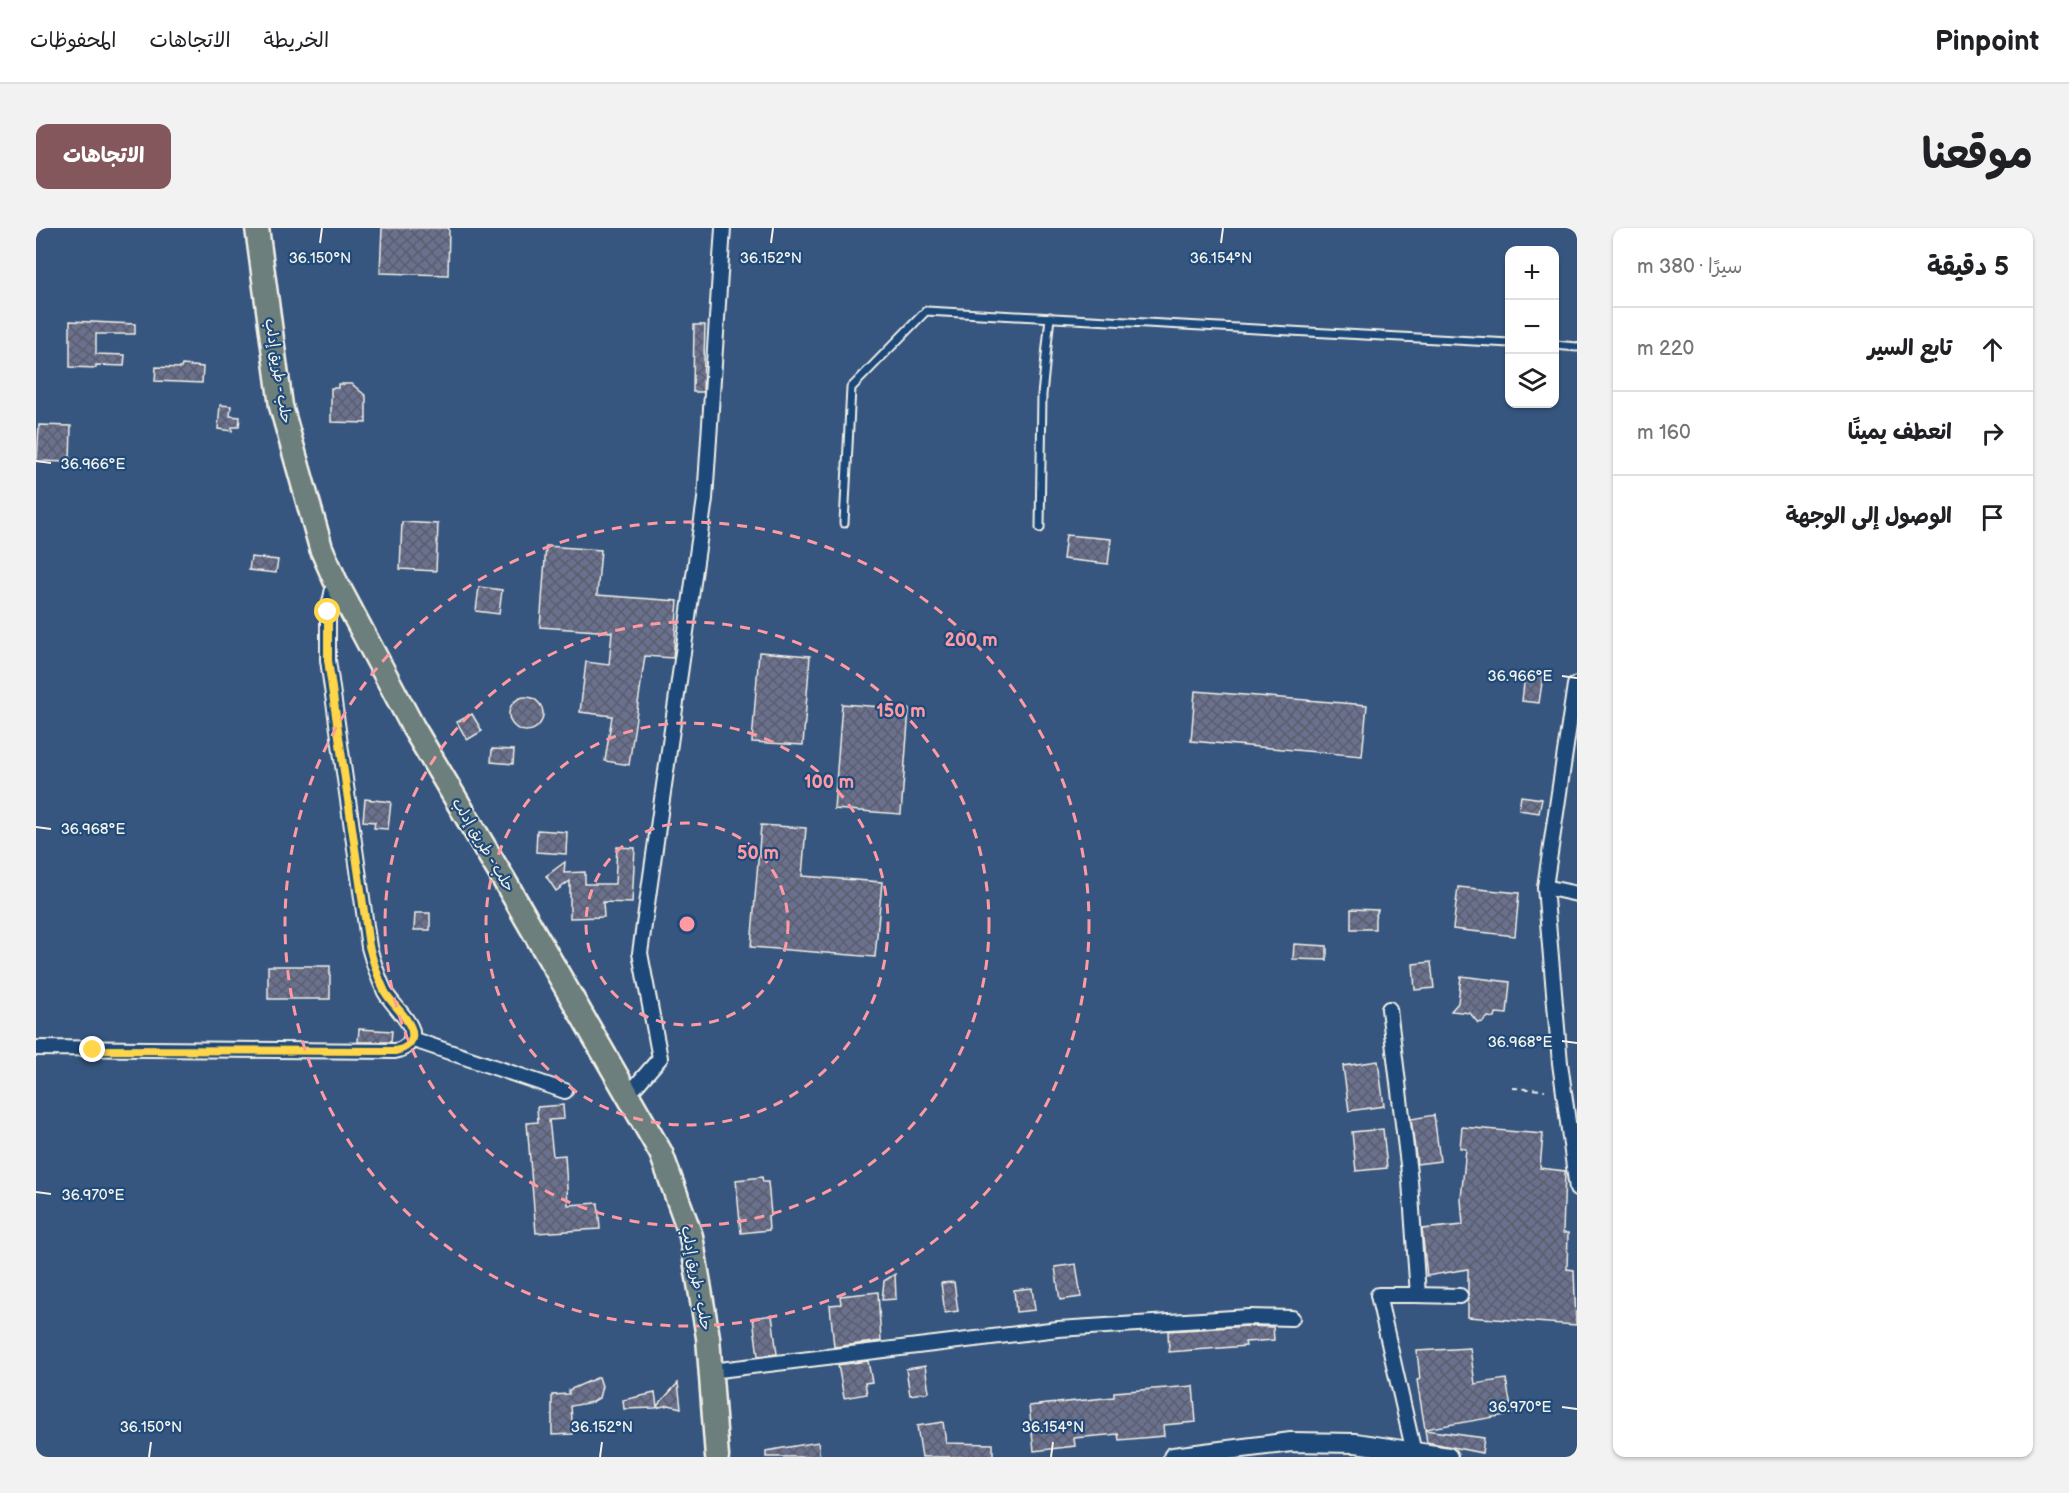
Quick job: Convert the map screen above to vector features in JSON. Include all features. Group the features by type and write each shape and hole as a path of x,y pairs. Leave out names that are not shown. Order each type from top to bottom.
{"highway":[{"name":"حلب - طريق إدلب","path":"257,228 281,406 321,548 335,580 413,727 661,1153 691,1236 708,1336 717,1457"}],"street":[{"path":"628,1095 660,1058 640,952 705,499 723,228"},
{"path":"36,1048 395,1051 402,1050 411,1039 410,1025 386,993 373,963 369,946 327,652 328,612 335,580"},
{"path":"1577,684 1575,685 1545,887 1570,1087 1577,1189"},
{"path":"1545,887 1577,894"},
{"path":"1389,1009 1410,1181 1418,1295 1413,1295"},
{"path":"411,1039 565,1091"},
{"path":"1414,1454 1378,1295 1460,1296"},
{"path":"711,1371 1058,1329 1238,1317 1292,1318"},
{"path":"1173,1457 1291,1442 1356,1443 1414,1454 1448,1457"}],"lane":[{"path":"844,524 851,388 926,311 1505,343"},
{"path":"1040,528 1042,394 1050,317"},
{"path":"1559,345 1577,347"}],"path":[{"path":"1512,1088 1545,1090"}],"building":[{"path":"382,228 449,228 448,275 380,273"},
{"path":"70,321 135,324 135,334 96,334 96,354 125,355 124,366 70,367"},
{"path":"694,325 705,325 703,392 693,392"},
{"path":"182,365 203,367 202,383 155,381 156,367 181,368"},
{"path":"338,384 352,384 366,396 366,423 331,422 331,388 338,388"},
{"path":"220,405 231,406 230,416 240,417 239,427 232,427 232,431 218,429"},
{"path":"39,425 71,426 70,462 37,461"},
{"path":"402,522 438,524 436,571 400,569"},
{"path":"1066,535 1111,539 1108,564 1063,559"},
{"path":"546,546 601,550 597,595 678,601 673,658 645,656 629,765 605,761 612,716 580,712 586,662 609,665 612,632 540,627"},
{"path":"251,557 278,560 276,573 249,570"},
{"path":"479,587 502,590 499,614 476,611"},
{"path":"759,652 810,656 803,745 752,742"},
{"path":"1525,674 1543,676 1539,703 1522,701"},
{"path":"1195,691 1367,705 1362,756 1191,741"},
{"path":"526,697 538,702 543,714 538,726 526,731 514,726 509,714 514,702"},
{"path":"842,704 909,709 901,814 834,809"},
{"path":"472,714 482,731 467,740 457,722"},
{"path":"492,749 514,750 513,764 491,762"},
{"path":"1521,796 1542,799 1539,813 1519,810"},
{"path":"365,799 391,802 388,829 374,828 375,822 363,821"},
{"path":"761,825 806,828 802,876 882,882 875,957 751,947"},
{"path":"537,830 567,832 566,854 536,852"},
{"path":"617,847 635,848 632,903 603,902 604,917 570,918 570,881 556,891 546,876 565,862 564,873 585,872 585,884 615,884"},
{"path":"1458,887 1519,893 1515,936 1453,929"},
{"path":"1351,909 1378,910 1375,929 1351,929"},
{"path":"415,913 430,913 430,930 414,930"},
{"path":"1294,944 1327,946 1327,960 1293,959"},
{"path":"1431,962 1434,988 1415,990 1413,964"},
{"path":"268,966 330,966 330,999 268,999"},
{"path":"1461,976 1510,982 1507,1014 1496,1013 1495,1018 1488,1017 1478,1023 1470,1013 1451,1011 1458,1003"},
{"path":"359,1029 392,1031 391,1042 358,1042"},
{"path":"1378,1061 1384,1106 1349,1111 1343,1066"},
{"path":"563,1105 564,1119 549,1120 553,1156 565,1155 568,1205 598,1203 600,1229 536,1233 527,1123 538,1122 537,1107"},
{"path":"1434,1115 1440,1161 1417,1164 1411,1119"},
{"path":"1462,1127 1543,1134 1540,1168 1565,1171 1563,1233 1568,1233 1567,1269 1574,1270 1576,1325 1468,1317 1468,1269 1427,1276 1422,1229 1463,1225 1461,1199 1466,1149 1460,1148"},
{"path":"1383,1129 1387,1168 1356,1171 1352,1132"},
{"path":"762,1177 763,1182 768,1182 771,1215 768,1216 769,1230 741,1233 736,1180"},
{"path":"1076,1264 1081,1297 1060,1300 1055,1267"},
{"path":"895,1274 896,1299 882,1300 884,1281"},
{"path":"954,1282 958,1311 945,1313 941,1283"},
{"path":"1032,1288 1035,1310 1016,1312 1014,1290"},
{"path":"878,1292 881,1341 834,1347 830,1305 841,1304 840,1296"},
{"path":"772,1315 777,1354 758,1356 753,1318"},
{"path":"1249,1326 1273,1327 1274,1340 1245,1342 1246,1346 1169,1352 1168,1331"},
{"path":"1470,1348 1475,1384 1506,1379 1512,1414 1425,1429 1417,1380 1420,1379 1417,1351"},
{"path":"868,1361 872,1382 865,1383 867,1394 844,1398 838,1365"},
{"path":"925,1366 929,1392 910,1395 906,1369"},
{"path":"599,1377 602,1386 599,1398 592,1402 571,1406 573,1434 552,1435 552,1395 569,1394 569,1390"},
{"path":"678,1383 681,1408 669,1405 624,1409 623,1400 655,1393 657,1406"},
{"path":"1193,1386 1196,1422 1163,1425 1164,1436 1119,1440 1118,1434 1074,1438 1075,1446 1034,1451 1029,1406 1114,1397 1114,1392"},
{"path":"943,1422 946,1443 993,1444 993,1457 922,1457 917,1426"},
{"path":"1425,1430 1484,1438 1482,1453 1427,1442"},
{"path":"818,1442 820,1457 766,1457 766,1451"}],"route":[{"path":"93,1050 395,1051 402,1050 408,1045 412,1032 410,1025 386,993 373,963 369,946 328,660 328,612"}]}
